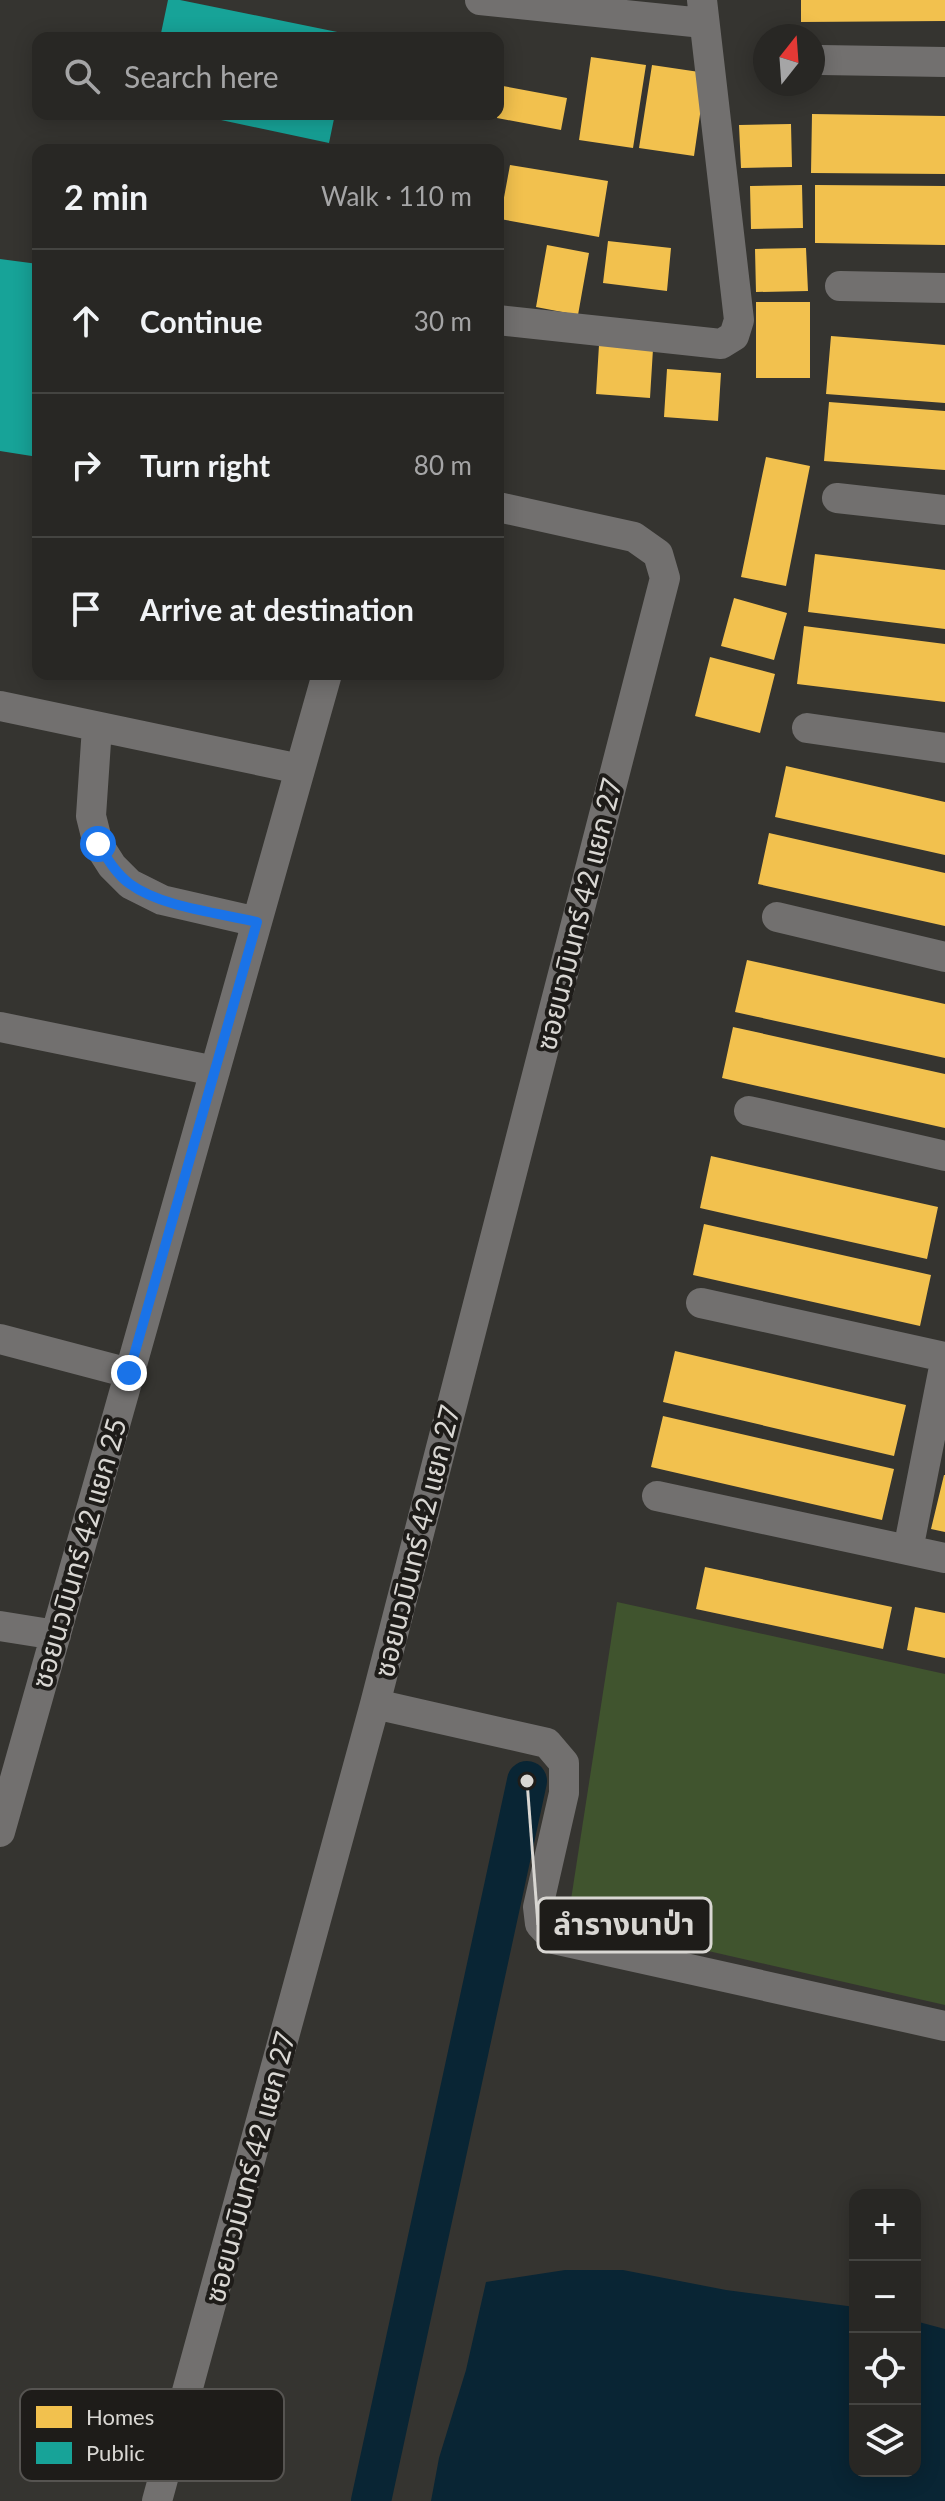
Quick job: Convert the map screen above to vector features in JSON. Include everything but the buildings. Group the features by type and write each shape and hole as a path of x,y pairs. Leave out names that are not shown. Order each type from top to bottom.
{"street":[{"path":"480,0 702,12 739,320 734,336 721,344 504,321"},
{"path":"825,60 945,62"},
{"path":"840,286 945,288"},
{"path":"837,498 945,510"},
{"name":"ซอยนวมินทร์ 42 แยก 27","path":"188,2389 375,1704 665,578 658,554 634,537 504,508"},
{"name":"ซอยนวมินทร์ 42 แยก 25","path":"0,1832 325,680"},
{"path":"0,706 300,769"},
{"path":"97,727 91,816 98,844 112,866 130,884 162,900 257,922"},
{"path":"807,728 945,748"},
{"path":"777,917 945,957"},
{"path":"0,1027 215,1071"},
{"path":"749,1111 945,1156"},
{"path":"701,1303 945,1360 908,1550"},
{"path":"0,1339 129,1373"},
{"path":"657,1496 945,1558"},
{"path":"0,1626 56,1635"},
{"path":"375,1704 547,1743 564,1763 564,1793 538,1907 540,1924 554,1939 945,2026"},
{"name":"ซอยนวมินทร์ 42 แยก 27","path":"157,2501 162,2481"}],"green space":[{"path":"617,1602 945,1674 945,2005 568,1919"}],"water":[{"path":"565,2270 623,2270 726,2290 849,2306 849,2477 921,2477 921,2323 945,2329 945,2501 431,2501 439,2458 466,2370 486,2282"}],"waterway":[{"path":"371,2501 527,1781"}],"place":[{"name":"ลำรางนาป่า","path":"527,1781"}],"route":[{"path":"98,844 112,866 130,884 162,900 257,922 129,1373"}]}
